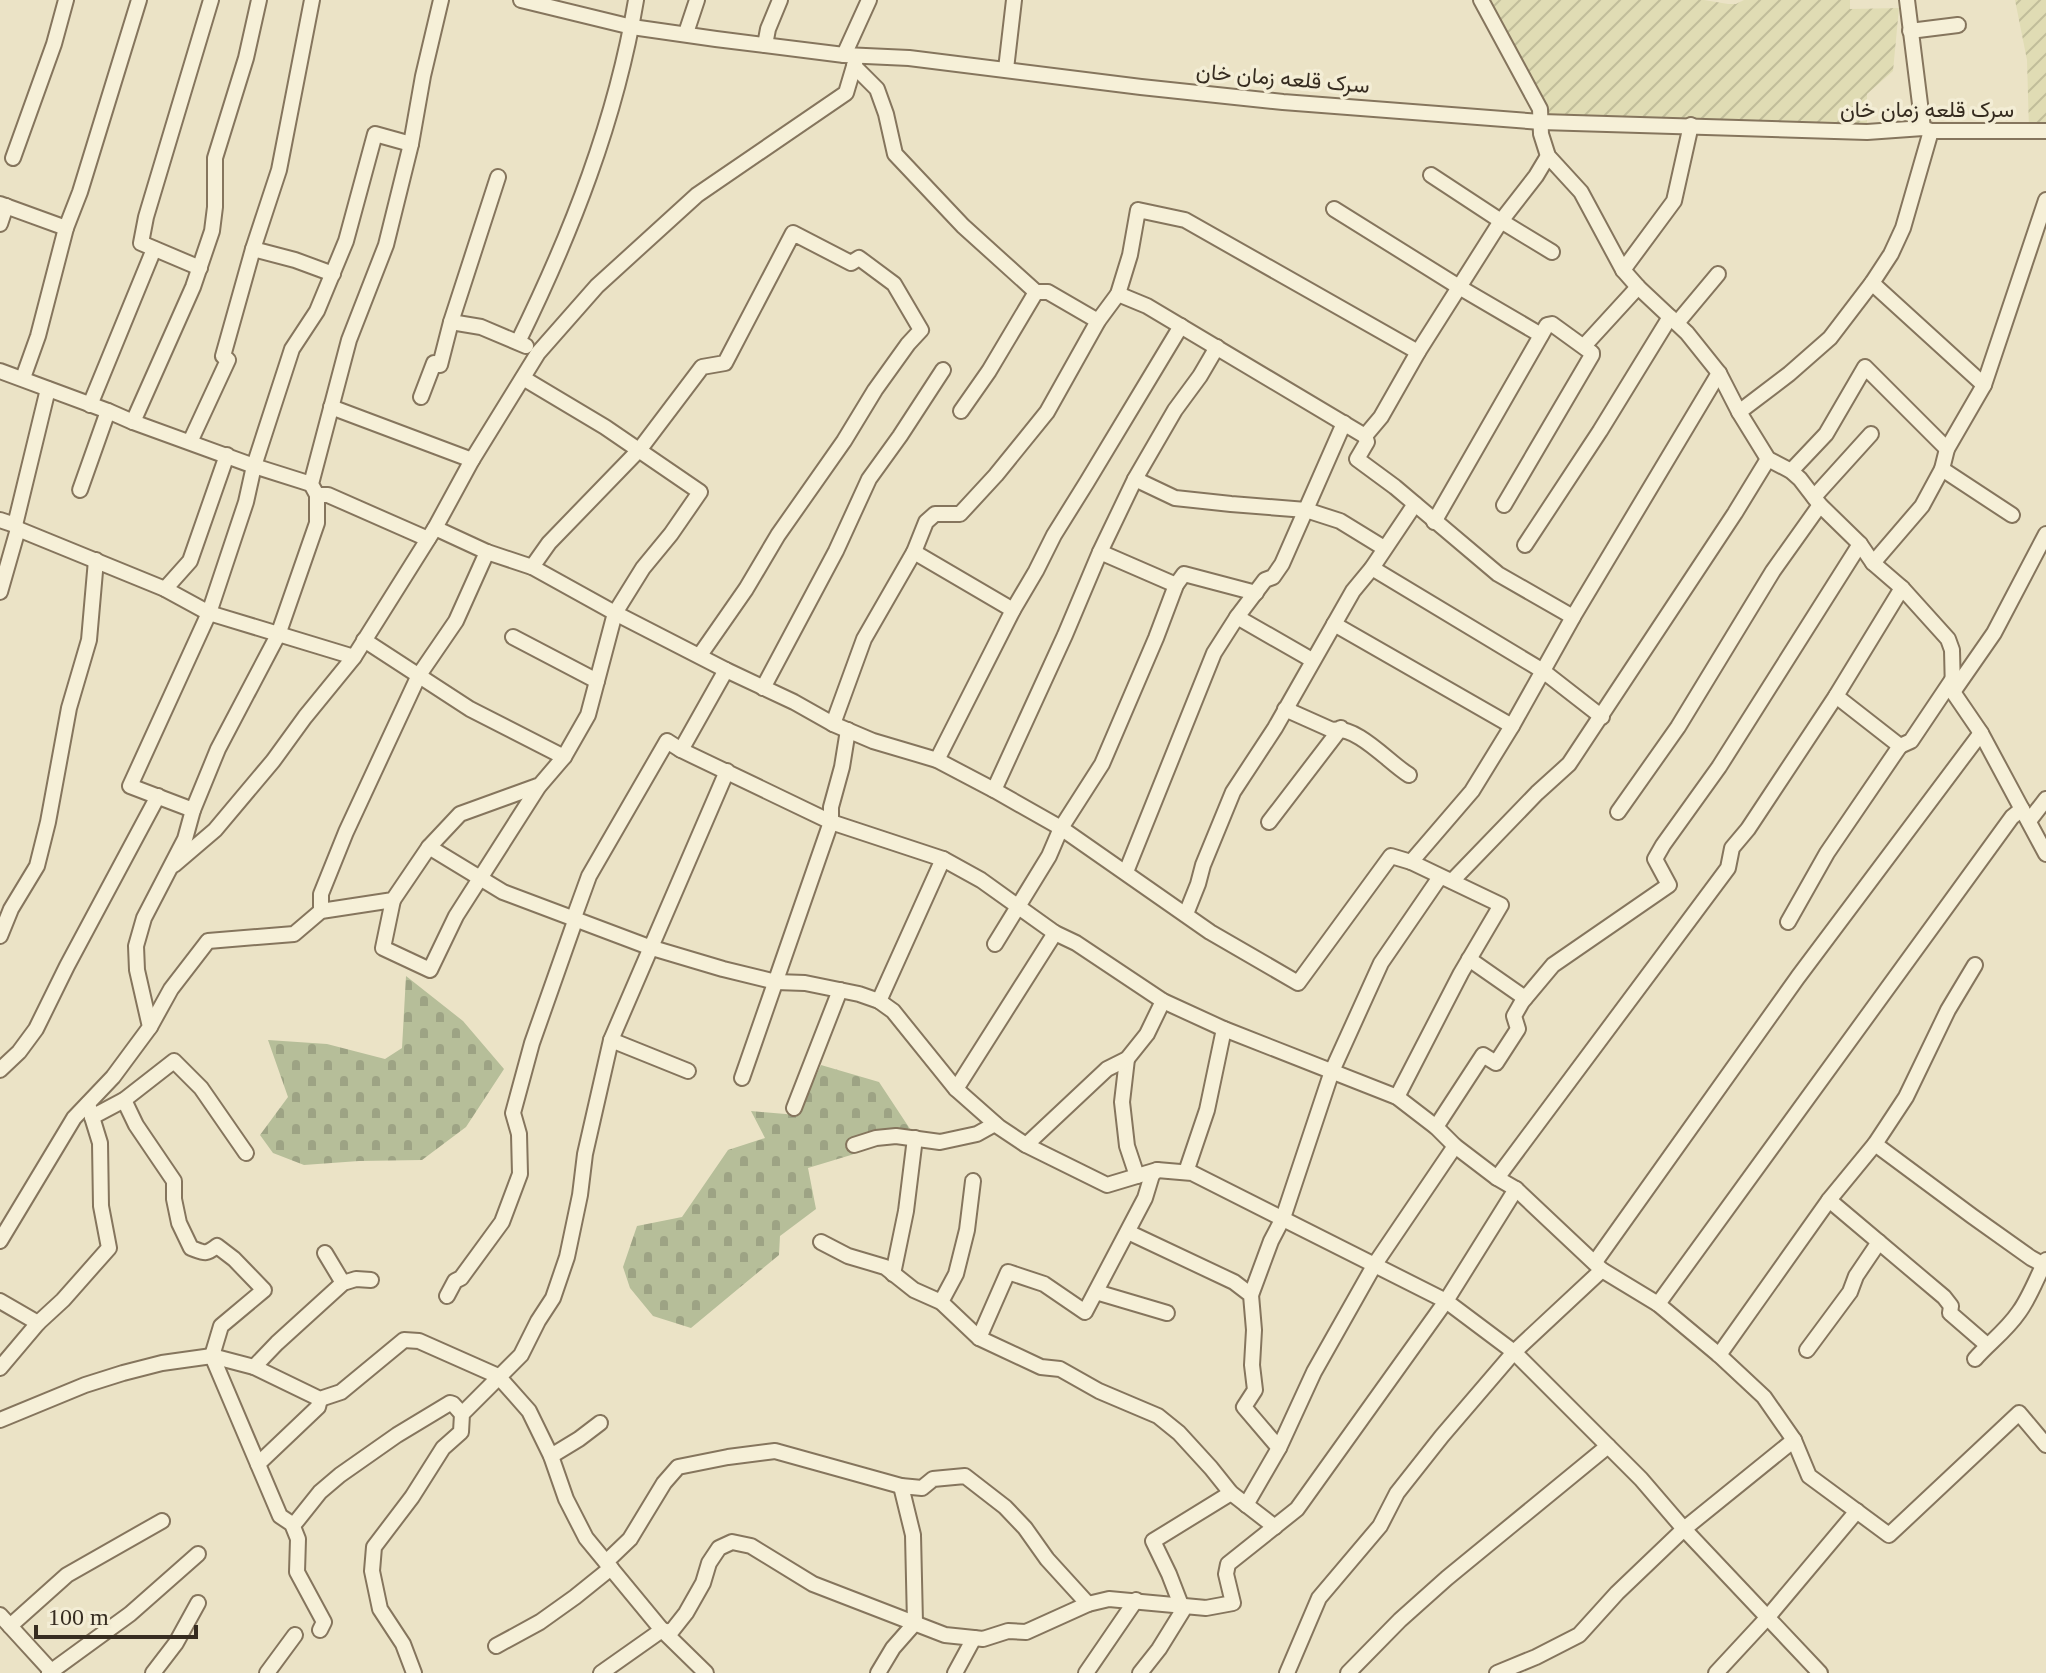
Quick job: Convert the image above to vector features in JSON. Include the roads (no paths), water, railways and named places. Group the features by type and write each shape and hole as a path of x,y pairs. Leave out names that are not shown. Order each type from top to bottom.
{"street":[{"path":"13,158 54,44 66,0"},
{"path":"23,378 38,336 66,228 139,0"},
{"path":"200,268 141,243 211,0"},
{"path":"133,422 200,268 212,231 215,158 246,58 259,0"},
{"path":"190,442 228,360 223,356 279,170 312,0"},
{"path":"150,1027 137,970 136,946 144,918 185,839 193,810 218,749 278,635 317,523 314,490 331,407 349,340 386,245 441,0"},
{"name":"سرک قلعه زمان خان","path":"521,0 632,27 851,59 909,58 1283,102 1541,122 1867,132 2046,131"},
{"path":"518,342 564,242 600,147 632,27 636,0"},
{"path":"686,33 697,0"},
{"path":"765,45 780,0"},
{"path":"167,871 215,830 354,657 538,353 597,286 697,195 846,93 851,59 869,0"},
{"path":"1006,69 1014,0"},
{"path":"1481,0 1540,109 1541,134 1548,156 1581,192 1623,270 1687,333 1719,373 1768,459 1800,479 1817,501 1860,544 1873,563 1902,588 1948,639 1952,650 1953,685 2046,854"},
{"path":"1739,412 1830,338 1872,283 1903,228 1927,130 1907,0"},
{"path":"1910,31 1958,25"},
{"path":"851,59 877,89 895,154 963,226 1036,292 1048,292 1098,321"},
{"path":"1623,270 1674,201 1691,125"},
{"path":"193,810 130,786 209,613 292,349 317,311 346,241 375,134 411,144"},
{"path":"1365,436 1381,417 1501,221 1548,156"},
{"path":"1431,175 1552,252"},
{"path":"421,397 434,363 440,365 498,177"},
{"path":"1873,563 1922,506 1942,469 1947,449 1984,385 2046,200"},
{"path":"0,224 3,205 66,228"},
{"path":"1334,209 1541,335"},
{"path":"833,724 864,639 914,552 926,522 935,514 960,514 996,475 1047,412 1098,321 1118,294 1130,255 1138,210 1185,220 1418,352"},
{"path":"532,567 549,543 640,449 702,367 725,363 793,233 851,263 859,258 894,284 921,330 875,390 700,655"},
{"path":"90,405 154,249"},
{"path":"253,249 333,274"},
{"path":"1525,545 1673,320 1718,274"},
{"path":"1872,283 1984,385"},
{"path":"1584,346 1638,287"},
{"path":"961,411 1019,324 1036,292"},
{"path":"1118,294 1147,306 1365,436 1367,442 1357,459 1498,574 1573,617"},
{"path":"451,322 481,327 538,353"},
{"path":"1434,522 1541,335 1547,325 1552,324 1592,355 1504,505"},
{"path":"937,760 1054,535 1181,326"},
{"path":"994,790 1135,479 1175,410 1217,347"},
{"path":"1791,471 1826,434 1865,367 1947,449"},
{"path":"763,688 836,551 869,479 943,370"},
{"path":"0,371 431,534 532,567 615,613 833,724 873,741 937,760 994,790 1061,828 1210,932 1298,983 1391,856 1411,862 1501,905 1469,959 1397,1097"},
{"path":"1411,862 1472,791 1719,373"},
{"path":"523,378 640,449 700,492 643,568 615,613 588,715 564,757 540,785 456,916 430,970 383,948 393,900 429,847 460,814 540,785"},
{"path":"0,592 48,389"},
{"path":"331,407 472,460"},
{"path":"80,490 108,411"},
{"path":"1126,872 1214,653 1265,580 1273,577 1282,564 1344,423"},
{"path":"1618,812 1678,727 1817,501 1871,434"},
{"path":"165,589 190,561 227,455"},
{"path":"1279,1448 1244,1407 1255,1390 1251,1295 1283,1218 1332,1071 1381,963 1446,879 1569,764 1768,459"},
{"path":"1942,469 2012,515"},
{"path":"1135,479 1175,498 1306,510 1340,521 1384,548"},
{"path":"1186,914 1233,792 1275,728 1353,591 1415,504"},
{"path":"0,520 165,589 209,613 354,657"},
{"path":"1788,922 1827,853 1900,746 1911,741 1994,633 2046,534"},
{"path":"1436,1127 1483,1055 1496,1063 1518,1029 1514,1016 1553,965 1669,885 1655,859 1719,767 1860,544"},
{"path":"321,911 321,894 346,832 419,675 456,621 487,552"},
{"path":"914,552 1013,610"},
{"path":"1100,552 1176,585"},
{"path":"0,936 11,909 37,866 69,708 89,640 96,560"},
{"path":"1372,568 1543,671 1602,717"},
{"path":"995,944 1049,856 1061,828 1102,764 1176,585 1184,574 1256,593"},
{"path":"1497,1178 1728,868 1732,848 1748,829 1836,696 1902,588"},
{"path":"1237,617 1312,660"},
{"path":"1334,624 1512,726"},
{"path":"513,637 597,681"},
{"path":"364,640 470,709 564,757"},
{"path":"681,750 726,670"},
{"path":"1836,696 1900,746"},
{"path":"1285,709 1332,730 1341,728 1356,734 1409,775"},
{"path":"1269,822 1341,728"},
{"path":"742,1078 831,822 831,807 848,730"},
{"path":"1287,1673 1319,1598 1380,1526 1397,1493 1442,1436 1514,1352 1599,1266 1798,977 1981,733"},
{"path":"447,1296 455,1281 461,1278 502,1222 513,1196 520,1174 519,1134 513,1113 532,1043 589,876 667,741 831,822 943,859 981,880 1055,933 1076,943 1163,1001 1224,1029 1397,1097 1455,1146 1516,1189 1599,1266 1658,1304 1719,1355 1764,1397 1794,1440 1809,1476 1889,1535 2019,1413 2046,1445"},
{"path":"414,1673 403,1644 380,1609 372,1571 374,1547 412,1497 443,1448 461,1432 462,1414 521,1355 553,1298 567,1257 588,1139 611,1040 727,771"},
{"path":"0,1070 19,1052 36,1029 158,796"},
{"path":"1658,1304 2012,817 2025,815 2046,799"},
{"path":"429,847 503,892 649,947 776,982 805,983 879,1001 893,1011 956,1089 995,1124 1026,1145 1107,1185 1157,1170 1192,1173 1446,1301 1514,1352 1641,1479 1820,1673"},
{"path":"879,1001 943,859"},
{"path":"90,1110 150,1027 171,989 208,941 294,934 321,911 393,900"},
{"path":"956,1089 1055,933"},
{"path":"1469,959 1525,998"},
{"path":"1719,1355 1829,1200 1875,1144 1906,1097 1948,1010 1975,965"},
{"path":"794,1108 840,990"},
{"path":"1026,1145 1107,1069 1127,1059 1147,1034 1163,1001"},
{"path":"1186,1172 1207,1110 1224,1029"},
{"path":"611,1040 688,1071"},
{"path":"1127,1059 1122,1102 1127,1146 1137,1176"},
{"path":"0,1241 74,1118 124,1100 174,1061 201,1088 246,1153"},
{"path":"124,1100 136,1125 174,1181 179,1223 191,1248 207,1253 217,1246 264,1290 221,1326 212,1356 280,1516 292,1524 298,1539 297,1572 324,1622 320,1630"},
{"path":"0,1368 109,1248 101,1206 100,1143 90,1110"},
{"path":"854,1145 896,1136 940,1142 977,1134 995,1124"},
{"path":"893,1274 906,1211 915,1138"},
{"path":"1875,1144 2031,1258 2045,1262 2021,1311 1975,1359"},
{"path":"1246,1505 1279,1448 1314,1372 1375,1264 1455,1146"},
{"path":"979,1338 1008,1272 1044,1284 1085,1312 1157,1170"},
{"path":"941,1302 956,1274 967,1230 973,1181"},
{"path":"601,1673 662,1630 671,1632 703,1583 709,1563 719,1548 732,1542 751,1546 813,1584 945,1635 983,1639 1008,1631 1026,1632 1088,1604 1109,1599 1206,1608 1233,1603 1226,1574 1228,1564 1297,1509 1446,1301 1516,1189"},
{"path":"1829,1200 1944,1297 1951,1306 1950,1313 1987,1345"},
{"path":"1128,1232 1234,1282 1251,1295"},
{"path":"821,1242 848,1256 885,1267 914,1290 941,1302 979,1338 1041,1367 1060,1369 1099,1391 1158,1416 1179,1433 1231,1493 1275,1527"},
{"path":"1807,1350 1850,1292 1856,1276 1879,1242"},
{"path":"325,1253 343,1283"},
{"path":"254,1367 343,1283 356,1279 371,1280"},
{"path":"1096,1292 1167,1313"},
{"path":"0,1301 38,1323"},
{"path":"0,1420 123,1373 162,1363 212,1356 254,1367 320,1399 341,1392 404,1340 419,1341 498,1376 529,1411 586,1538 662,1630 706,1673"},
{"path":"258,1464 318,1407 320,1399"},
{"path":"292,1524 340,1475 397,1435 450,1403 462,1414"},
{"path":"551,1456 600,1423"},
{"path":"1497,1673 1579,1635 1617,1593 1684,1529 1794,1440"},
{"path":"1348,1673 1447,1578 1608,1446"},
{"path":"496,1646 540,1622 575,1597 609,1565 678,1467 775,1451 901,1486 922,1488 933,1479 965,1476 1005,1507 1088,1604"},
{"path":"878,1673 893,1648 915,1623 913,1535 901,1486"},
{"path":"1140,1673 1173,1628 1183,1606 1153,1541 1231,1493"},
{"path":"1716,1673 1857,1511"},
{"path":"162,1521 67,1575 5,1621 51,1673 130,1614 198,1554"},
{"path":"1086,1673 1136,1600"},
{"path":"153,1673 176,1643 198,1603"},
{"path":"267,1673 295,1635"},
{"path":"955,1673 974,1638"}]}
